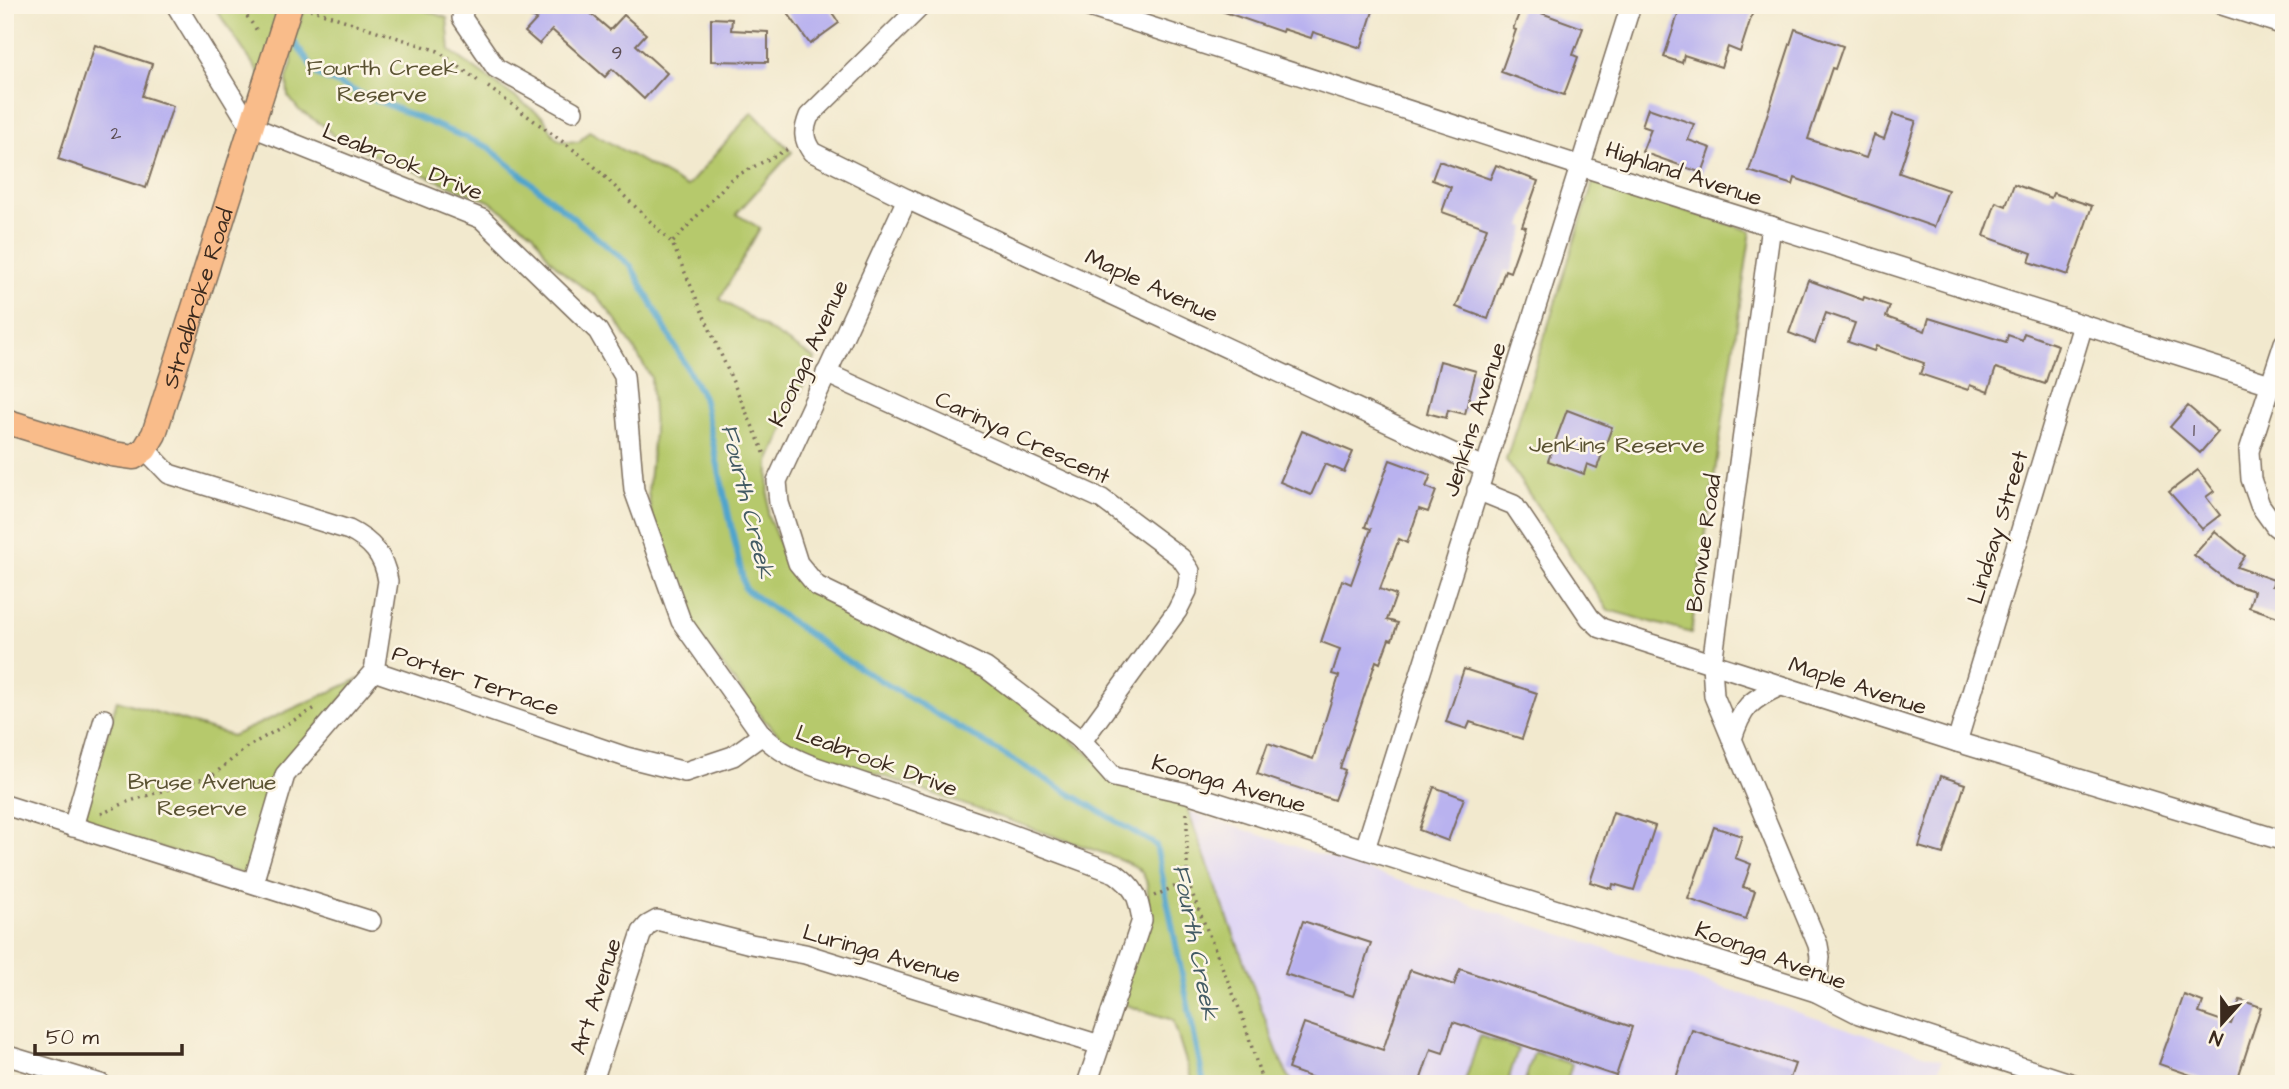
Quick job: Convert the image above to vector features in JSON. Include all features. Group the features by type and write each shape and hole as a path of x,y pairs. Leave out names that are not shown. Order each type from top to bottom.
{"main road":[{"name":"Stradbroke Road","path":"145,449 154,434 290,5"},
{"path":"5,421 112,454 134,457 145,449"}],"street":[{"path":"176,5 250,125"},
{"path":"464,5 462,18 496,68 573,111"},
{"path":"804,140 804,128 809,116 922,5"},
{"name":"Highland Avenue","path":"1083,5 2270,384"},
{"name":"Jenkins Avenue","path":"1365,849 1631,5"},
{"path":"2222,5 2284,25"},
{"name":"Leabrook Drive","path":"250,125 482,219 598,331 624,376 634,491 681,621 762,734 777,749 792,758 1115,873 1133,887 1139,902"},
{"name":"Maple Avenue","path":"804,140 812,152 906,199 1485,468"},
{"name":"Koonga Avenue","path":"906,199 777,481 779,503 797,563 817,586 986,668 1082,741 1114,777 1187,793 1816,992 1858,1014 2073,1084"},
{"name":"Bonvue Road","path":"1771,226 1712,664 1714,696 1818,945 1820,957 1816,992"},
{"name":"Lindsay Street","path":"1957,742 2083,325"},
{"path":"2284,343 2249,451 2251,479 2260,505 2275,526 2284,533"},
{"name":"Carinya Crescent","path":"826,373 1102,499 1181,558 1190,571 1187,591 1177,611 1082,741"},
{"name":"Porter Terrace","path":"145,449 169,474 349,530 367,539 379,552 388,581 374,671 626,757 685,772 733,756 762,734"},
{"name":"Maple Avenue","path":"1477,490 1514,505 1590,618 1601,628 1957,742 2284,841"},
{"path":"253,883 285,775 374,671"},
{"path":"1732,739 1738,720 1755,698 1780,686"},
{"path":"74,827 104,719"},
{"path":"5,805 371,921"},
{"path":"1087,1084 1142,920 1139,902"},
{"name":"Luringa Avenue","path":"648,925 657,920 751,944 805,954 1100,1045"},
{"name":"Art Avenue","path":"592,1084 642,932 648,925"},
{"path":"5,1055 101,1084"}],"path":[{"path":"239,5 273,54"},
{"path":"300,5 438,51 589,161 672,243 777,481"},
{"path":"672,243 732,178 804,140"},
{"path":"74,827 127,802 213,775 247,747 320,705"},
{"path":"1187,793 1187,881 1242,1018 1263,1084"},
{"path":"1139,902 1187,881"}],"shaded area":[{"path":"1188,811 1942,1060 1934,1084 1293,1084 1282,1064"}],"green space":[{"path":"213,5 284,5 263,79"},
{"name":"Fourth Creek Reserve","path":"306,5 411,5 447,18 450,51 543,117 555,137 561,141 579,142 589,131 687,187 752,112 792,152 736,214 760,228 720,299 815,359 769,462 768,516 791,571 809,592 986,668 1116,777 1187,793 1188,811 1282,1064 1293,1084 1193,1084 1173,1020 1117,1002 1140,938 1148,903 1148,888 1144,876 1136,867 800,747 785,741 765,721 686,618 653,526 648,492 654,432 651,377 617,321 598,298 565,274 549,258 533,233 489,201 337,140 324,126 299,110 288,96 287,78 292,63 292,45"},
{"name":"Jenkins Reserve","path":"1593,182 1751,231 1691,633 1608,610 1506,460"},
{"name":"Bruse Avenue Reserve","path":"359,679 278,773 249,876 81,823 117,700 232,736"},
{"path":"1480,1036 1518,1049 1507,1084 1464,1084"},
{"path":"1534,1052 1572,1064 1566,1084 1524,1084"}],"building":[{"path":"507,5 581,5 610,30 624,15 646,34 636,45 667,73 644,99 612,69 605,77 552,30 539,44 525,32 537,19 506,11"},
{"path":"782,5 827,5 839,23 810,44"},
{"path":"1213,5 1375,5 1361,48 1313,32 1311,38 1283,29 1282,32 1213,8"},
{"path":"1681,5 1755,5 1740,52 1728,47 1721,67 1684,55 1682,63 1664,57"},
{"path":"1522,6 1583,28 1573,55 1578,57 1564,95 1501,72"},
{"path":"711,18 732,19 731,30 768,32 768,62 711,61"},
{"path":"1795,29 1843,46 1835,69 1832,68 1808,139 1866,158 1874,135 1884,139 1893,114 1916,121 1899,173 1948,190 1934,227 1795,178 1793,185 1749,171"},
{"path":"95,45 152,64 142,96 173,106 146,188 58,159"},
{"path":"1648,108 1694,124 1688,140 1711,148 1702,173 1642,152 1651,129 1642,126"},
{"path":"1439,161 1490,179 1496,165 1538,181 1510,272 1505,270 1488,319 1456,307 1487,228 1442,212 1451,187 1432,180"},
{"path":"2014,184 2051,198 2053,193 2092,206 2068,275 2029,262 2032,253 1984,236 1996,202 2006,206"},
{"path":"1808,280 1863,300 1864,297 1890,306 1886,317 1925,331 1929,318 2006,342 2008,335 2022,340 2024,333 2058,345 2045,384 1996,368 1988,392 1970,385 1968,390 1920,374 1924,363 1876,346 1874,351 1848,342 1855,323 1826,313 1815,343 1789,333"},
{"path":"1440,361 1476,371 1465,414 1448,410 1446,418 1427,413"},
{"path":"2188,406 2218,432 2200,453 2170,427"},
{"path":"1567,410 1612,427 1597,468 1587,464 1584,474 1548,461"},
{"path":"1302,431 1353,452 1344,472 1325,464 1311,495 1280,482"},
{"path":"1390,460 1431,475 1426,487 1436,491 1428,512 1419,509 1407,543 1399,539 1380,589 1396,595 1387,620 1398,623 1380,663 1376,661 1340,768 1345,770 1334,800 1257,774 1268,743 1313,759 1339,676 1332,674 1340,649 1321,642 1342,580 1351,584 1371,529 1365,527"},
{"path":"2198,470 2214,491 2206,497 2220,515 2202,529 2169,492"},
{"path":"2215,531 2245,556 2237,567 2274,580 2272,586 2284,588 2284,619 2249,607 2254,591 2230,583 2194,555"},
{"path":"1464,669 1537,693 1522,739 1470,722 1467,729 1446,722"},
{"path":"1941,776 1965,784 1943,854 1919,847"},
{"path":"1434,787 1464,798 1448,841 1419,830"},
{"path":"1613,812 1655,826 1634,890 1613,884 1612,889 1590,882"},
{"path":"1714,827 1742,836 1735,858 1751,864 1743,887 1755,891 1746,919 1688,899"},
{"path":"1303,921 1371,943 1353,996 1285,974"},
{"path":"1460,969 1632,1027 1616,1076 1453,1022 1443,1053 1431,1049 1419,1084 1330,1084 1288,1069 1304,1023 1383,1050 1410,970 1454,985"},
{"path":"2184,995 2203,1002 2199,1013 2231,1024 2240,1000 2261,1007 2236,1084 2216,1084 2159,1064"},
{"path":"1692,1030 1795,1064 1788,1084 1674,1084"}],"waterway":[{"name":"Fourth Creek","path":"269,5 271,9"},
{"name":"Fourth Creek","path":"288,33 319,76 488,147 631,266 703,397 745,589 841,657 1156,845 1204,1084"}]}
